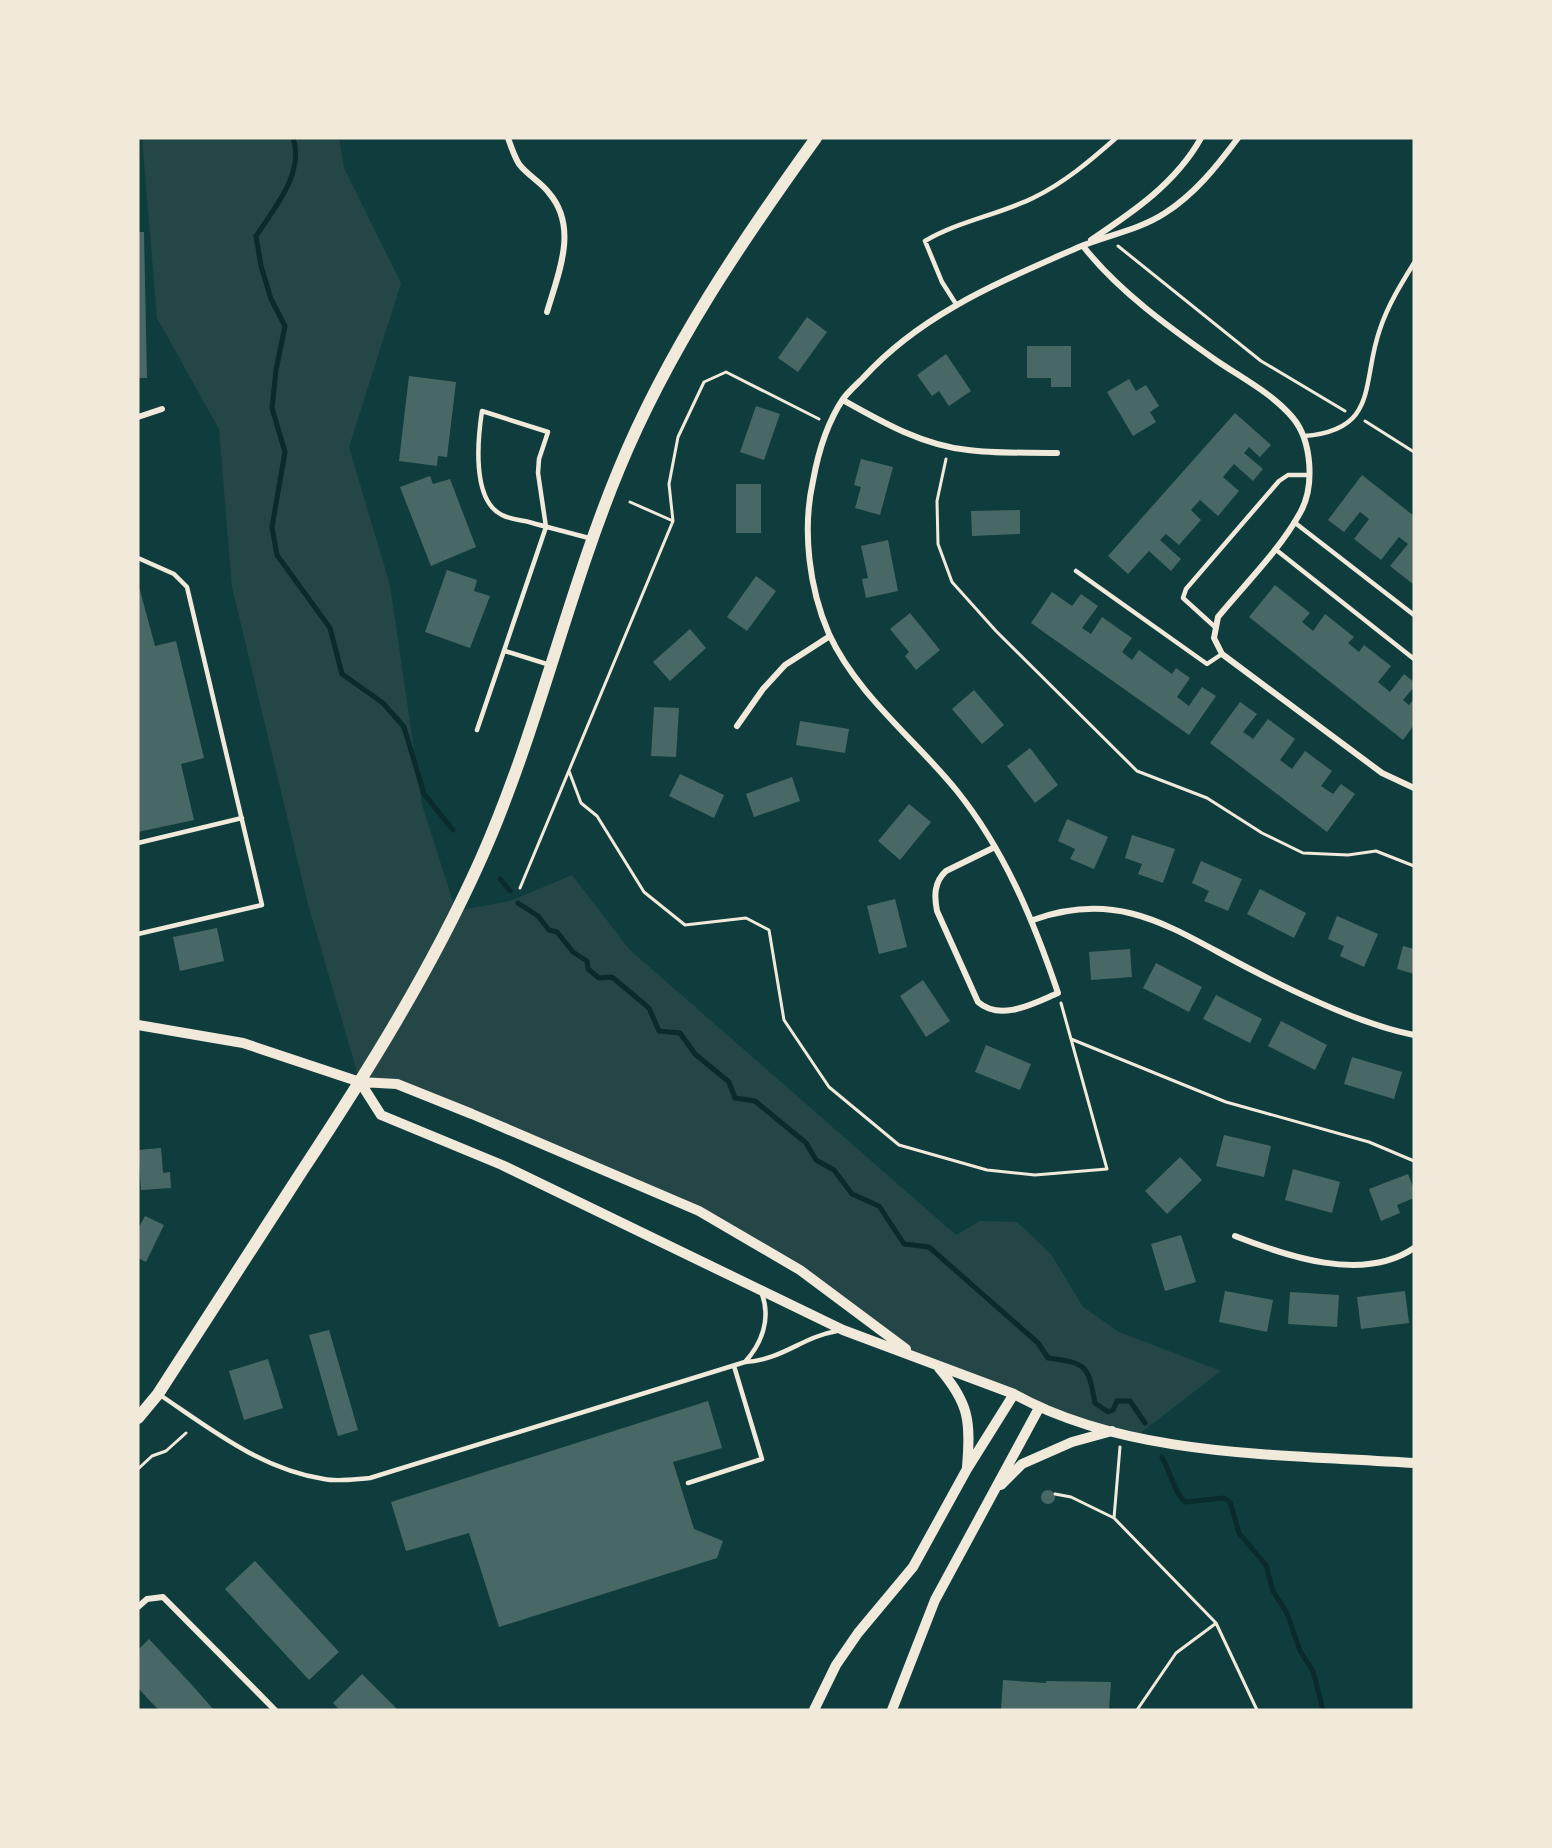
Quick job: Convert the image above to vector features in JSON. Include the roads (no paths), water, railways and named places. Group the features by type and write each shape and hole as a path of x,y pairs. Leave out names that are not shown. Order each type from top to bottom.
{"main road":[{"path":"138,1418 158,1394 360,1082 431,962 502,810 592,539 620,467 669,364 763,213 816,138"}],"street":[{"path":"508,138 519,164 550,194 559,207 566,231 563,257 547,312"},
{"path":"1083,246 1148,202 1195,149 1201,138"},
{"path":"995,847 940,876 935,889 937,910 978,1002 985,1008 995,1011 1017,1010 1058,993 1033,920 995,847 957,791 857,678 830,636 820,609 812,575 808,531 811,491 817,458 843,400 884,355 914,330 956,304 1083,246 1135,229 1166,213 1192,192 1238,138"},
{"path":"1083,246 1103,272 1203,351 1274,400 1293,419 1304,436 1309,475 1305,500 1294,522 1274,549 1218,617 1214,638 1222,654 1382,773 1414,788"},
{"path":"843,400 891,427 968,451 1057,453"},
{"path":"138,417 162,409"},
{"path":"737,726 763,689 785,665 830,636"},
{"path":"1033,920 1059,910 1086,907 1119,910 1157,920 1263,975 1349,1013 1414,1035"},
{"path":"138,1025 243,1043 360,1082 398,1084 699,1211 800,1270 916,1356"},
{"path":"360,1082 381,1115 502,1164 843,1330 916,1356 939,1368 1014,1394 1039,1408 1117,1432 1185,1446 1414,1463"},
{"path":"1235,1236 1281,1254 1318,1263 1384,1260 1414,1248"},
{"path":"939,1368 958,1390 967,1415 970,1436 967,1469"},
{"path":"814,1710 836,1665 858,1632 912,1567 967,1469 1014,1394"},
{"path":"892,1710 935,1600 1039,1408"},
{"path":"993,1494 1022,1464 1072,1442 1117,1432"},
{"path":"138,1607 147,1599 164,1597 275,1710"}],"lane":[{"path":"956,304 942,282 925,241 948,228 1033,198 1081,168 1116,138"},
{"path":"1304,436 1328,434 1351,421 1365,399 1379,330 1396,292 1414,263"},
{"path":"477,730 546,527 538,473 539,459 548,432 483,411 477,442 478,465 483,489 492,506 500,515 546,527 592,539"},
{"path":"1215,627 1183,598 1186,589 1279,482 1288,475 1309,475"},
{"path":"1294,522 1414,615"},
{"path":"1274,549 1414,659"},
{"path":"138,558 174,574 187,587 262,905 138,934"},
{"path":"1076,571 1207,664 1222,654"},
{"path":"504,651 550,665"},
{"path":"138,843 242,818"},
{"path":"745,1362 756,1350 765,1324 766,1306 760,1288"},
{"path":"158,1394 242,1450 284,1471 326,1480 370,1478 745,1362 761,1361 789,1351 815,1335 843,1330"},
{"path":"688,1482 762,1460 734,1366"}],"waterway":[{"path":"293,138 296,151 291,177 279,202 256,236 261,266 271,299 285,326 276,370 272,408 285,452 272,527 277,555 330,628 342,674 383,703 404,727 424,794 453,830"},
{"path":"500,879 510,891"},
{"path":"518,903 538,916 549,930 557,932 573,952 587,961 588,969 599,978 612,977 649,1008 659,1031 680,1033 695,1054 729,1082 735,1098 755,1101 806,1143 816,1160 834,1170 852,1194 879,1206 904,1244 929,1247 1038,1343 1048,1358 1071,1362 1084,1368 1090,1381 1095,1403 1108,1412 1113,1410 1117,1401 1130,1401 1145,1423"},
{"path":"1162,1457 1178,1493 1185,1502 1224,1498 1230,1502 1239,1533 1266,1565 1273,1591 1287,1613 1300,1651 1313,1671 1323,1710"}]}
